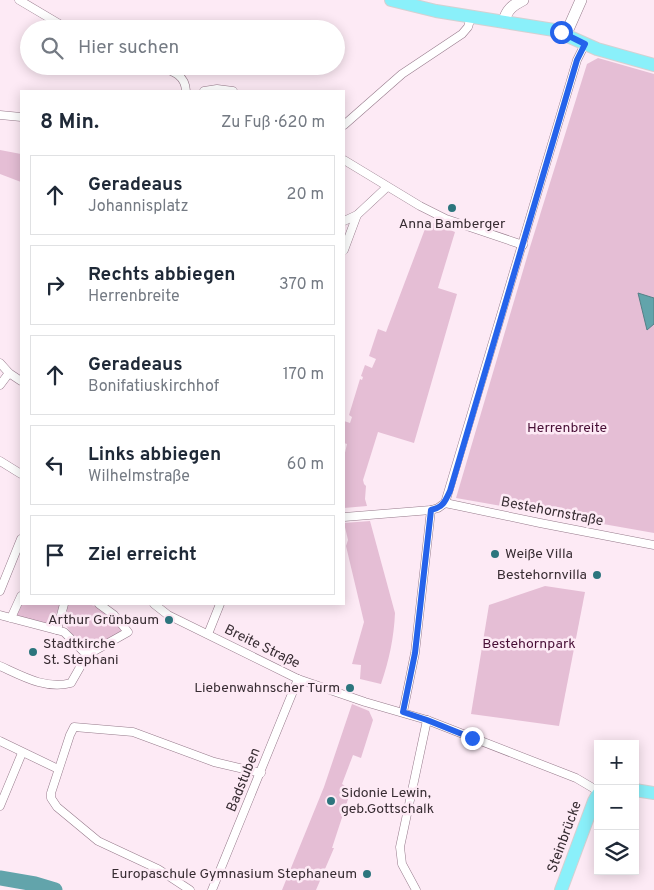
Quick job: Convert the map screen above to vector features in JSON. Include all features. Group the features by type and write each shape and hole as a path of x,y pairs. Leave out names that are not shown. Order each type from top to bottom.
{"main road":[{"path":"391,0 436,11 554,30 585,44 654,65"},
{"path":"504,22 507,12 523,0"},
{"path":"566,34 582,0"},
{"path":"639,791 654,793"},
{"name":"Steinbrücke","path":"561,890 594,801"}],"street":[{"path":"19,0 53,20"},
{"path":"345,123 402,74 462,34 468,27 471,17"},
{"path":"345,517 431,510 445,503 577,60 585,44"},
{"path":"179,75 184,82 186,90"},
{"path":"211,90 226,90"},
{"path":"0,114 20,117"},
{"path":"345,161 387,187 446,219 523,245"},
{"path":"345,221 357,215 387,187"},
{"path":"345,247 357,215"},
{"path":"0,363 9,373 19,377"},
{"path":"0,384 9,373"},
{"path":"0,461 20,473"},
{"name":"Bestehornstraße","path":"445,503 540,524 654,545"},
{"path":"403,712 415,653 431,510"},
{"path":"0,591 20,541"},
{"path":"11,618 20,598"},
{"path":"57,630 64,605"},
{"path":"0,666 44,684 62,686 71,683 87,656 128,632 114,615 100,605"},
{"name":"Breite Straße","path":"155,605 168,615 298,679 365,702 427,720 576,778 594,790"},
{"path":"208,634 220,605"},
{"path":"0,614 64,632 87,656"},
{"name":"Badstuben","path":"212,890 298,679"},
{"path":"416,890 401,858 400,847 427,720"},
{"path":"190,890 158,869 98,841 70,820 53,802 51,793 74,727 143,734 204,758 260,773"},
{"path":"0,741 58,769"},
{"path":"0,806 22,753"}],"green space":[{"name":"Herrenbreite","path":"598,58 654,74 654,533 456,498 530,247 587,64"},
{"path":"0,150 20,154 20,182 0,174"},
{"path":"428,221 455,232 438,288 457,294 414,443 378,432 363,480 366,486 365,499 367,506 345,508 345,453 347,444 345,443 345,421 350,423 352,417 349,415 360,379 362,380 363,377 361,376 365,365 372,368 376,359 369,356 378,329 386,332"},
{"path":"370,521 395,613 391,649 381,684 360,679 361,665 352,664 364,622 346,546 348,540 345,523"},
{"name":"Bestehornpark","path":"545,586 585,592 559,726 471,714 489,605"},
{"path":"21,605 60,605 54,618 44,624 16,616"},
{"path":"68,605 95,606 112,616 124,631 90,650 75,638 64,622"},
{"path":"352,704 369,711 373,720 361,758 353,755 342,784 351,790 332,848 334,848 316,890 282,890 324,787"}],"water":[{"path":"638,293 654,298 654,324 647,330"}],"waterway":[{"path":"0,878 35,884 55,890"}],"place":[{"name":"Anna Bamberger","path":"452,208"},
{"name":"Weiße Villa","path":"495,554"},
{"name":"Bestehornvilla","path":"597,575"},
{"name":"Arthur Grünbaum","path":"169,620"},
{"name":"Stadtkirche St. Stephani","path":"33,652"},
{"name":"Liebenwahnscher Turm","path":"350,688"},
{"name":"Sidonie Lewin, geb.Gottschalk","path":"331,801"},
{"name":"Europaschule Gymnasium Stephaneum","path":"367,874"}],"route":[{"path":"472,738 403,712 415,653 431,510 445,503 450,491 577,60 585,44 561,32"}]}
